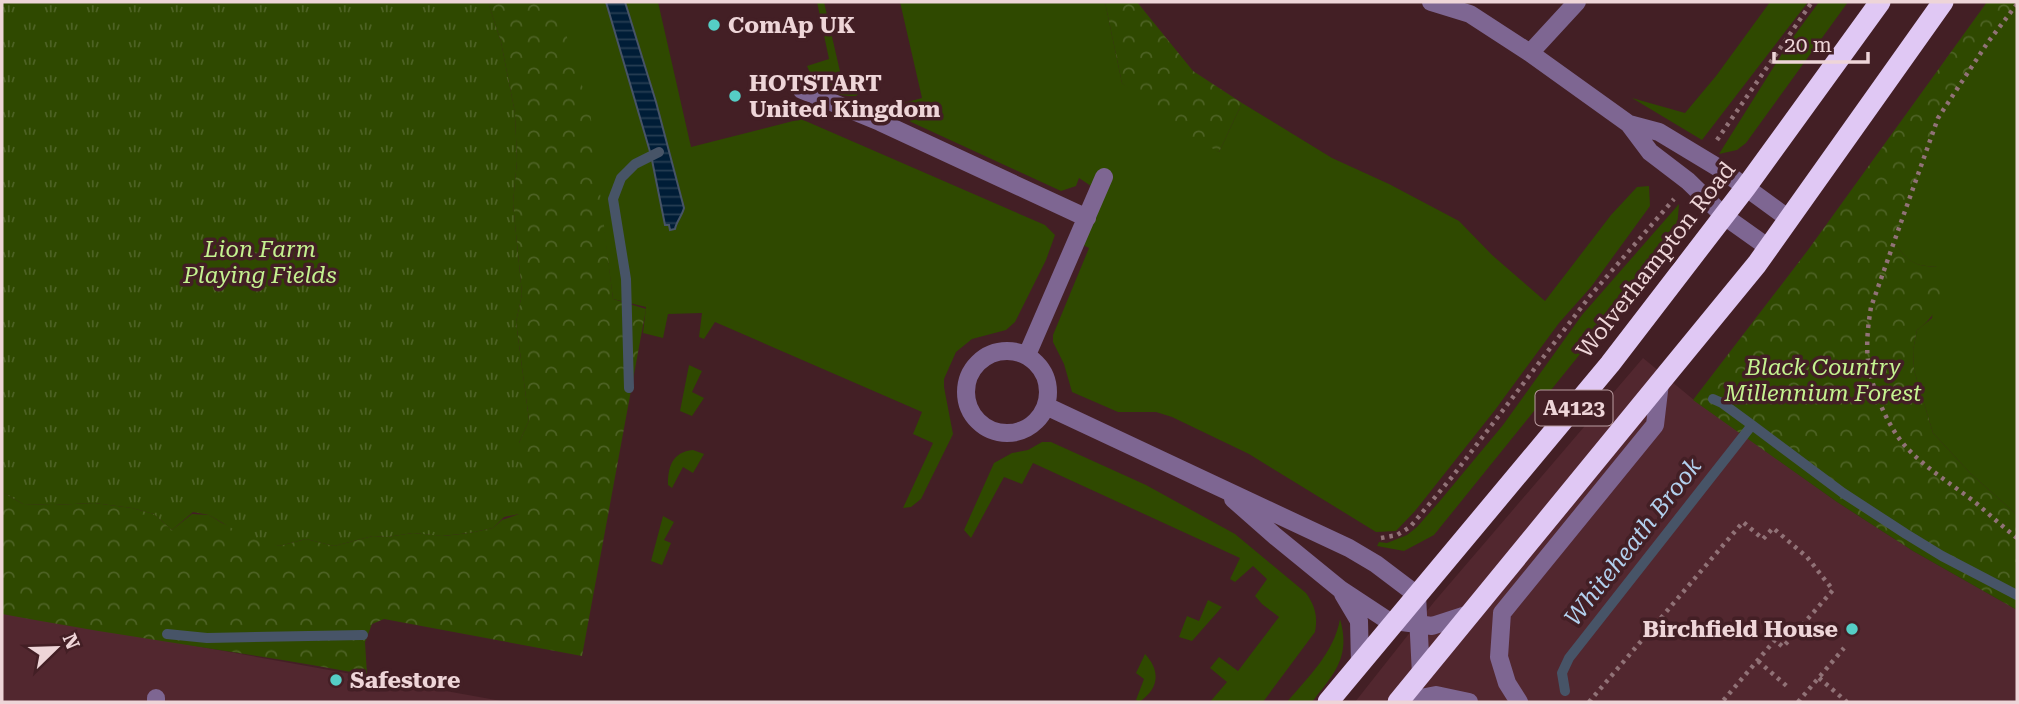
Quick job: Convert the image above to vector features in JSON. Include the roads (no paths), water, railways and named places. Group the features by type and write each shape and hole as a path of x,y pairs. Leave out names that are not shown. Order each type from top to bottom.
{"highway":[{"name":"Wolverhampton Road","path":"1328,702 1610,364 1746,187 1880,2"},
{"name":"A4123","path":"1399,702 1769,248 1943,2"}],"street":[{"path":"1432,2 1470,14 1629,124 1650,152 1688,181 1724,216 1769,248"},
{"path":"1530,53 1577,2"},
{"path":"801,84 802,90 880,121 1087,218"},
{"path":"1629,124 1659,132 1746,187 1789,219"},
{"path":"1027,355 1104,177"},
{"path":"1012,350 1027,355 1042,368 1047,379 1049,391 1046,405 1035,423 1025,429 1012,433 985,427 974,418 968,405 965,391 968,377 975,365 985,356 998,351 1012,350"},
{"path":"1518,702 1507,683 1499,657 1502,613 1655,425 1660,383"},
{"path":"1046,405 1349,548 1376,564 1417,595 1421,675"},
{"path":"1218,485 1275,537 1340,589 1387,620 1432,626 1472,613"},
{"path":"1340,589 1359,621 1360,664"},
{"path":"1399,702 1436,695 1469,702"}],"water":[{"path":"606,2 625,2 656,102 684,208 675,229 670,230 669,225 665,225 651,155"}],"waterway":[{"name":"Whiteheath Brook","path":"629,388 626,279 613,199 621,178 635,164 659,152"},
{"name":"Whiteheath Brook","path":"1713,399 1752,425"},
{"name":"Whiteheath Brook","path":"1565,691 1562,673 1569,658 1752,425 1843,493 1906,534 2017,595"},
{"path":"167,634 207,638 363,635"}],"place":[{"name":"ComAp UK","path":"714,25"},
{"name":"HOTSTART United Kingdom","path":"735,96"},
{"name":"Birchfield House","path":"1852,629"},
{"name":"Safestore","path":"336,680"}],"park label":[{"name":"Lion Farm Playing Fields","path":"260,262"},
{"name":"Black Country Millennium Forest","path":"1823,380"}]}
